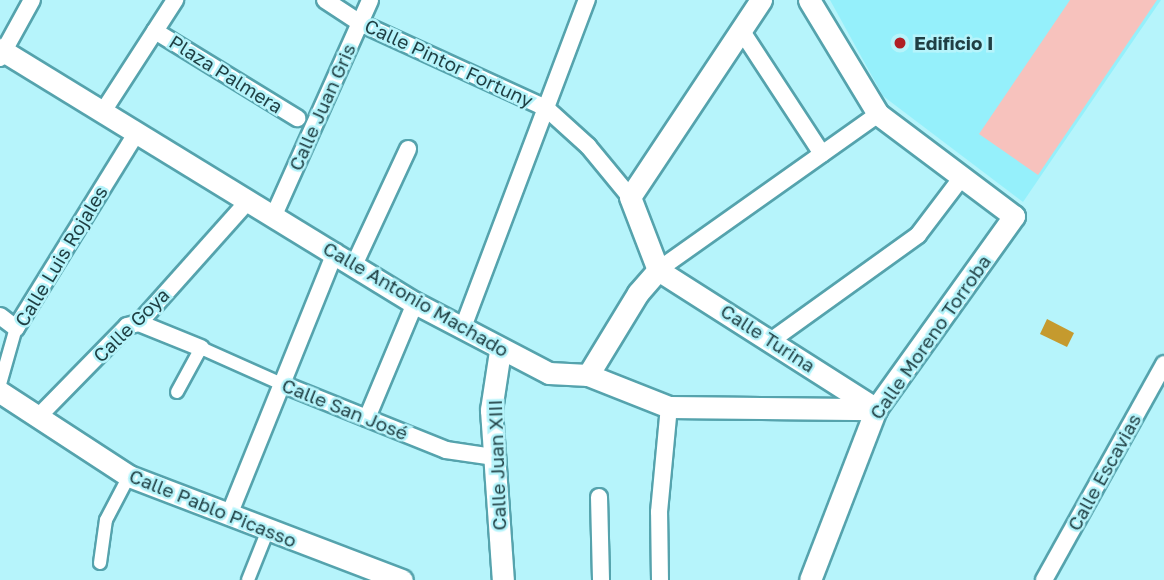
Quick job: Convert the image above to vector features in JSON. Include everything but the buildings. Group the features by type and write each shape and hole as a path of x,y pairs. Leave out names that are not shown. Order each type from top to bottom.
{"street":[{"path":"1,53 32,0"},
{"name":"Calle Pintor Fortuny","path":"325,0 360,23 546,108 588,146 630,197 658,270"},
{"name":"Calle Juan Gris","path":"274,215 370,0"},
{"path":"462,330 587,0"},
{"path":"630,197 761,0"},
{"path":"772,340 918,235 962,177 878,114 809,0"},
{"path":"102,113 155,31 170,2"},
{"path":"741,30 822,154"},
{"name":"Plaza Palmera","path":"155,31 296,122"},
{"name":"Calle Antonio Machado","path":"1,53 274,215 415,303 500,351 550,373 588,375 670,407 876,409"},
{"path":"588,375 638,293 658,270 878,114"},
{"name":"Calle Luis Rojales","path":"0,384 16,328 136,134"},
{"path":"354,265 408,149"},
{"name":"Calle Moreno Torroba","path":"810,580 876,409 1014,216 962,177"},
{"name":"Calle Goya","path":"38,417 127,326 139,323 249,200"},
{"path":"229,515 335,253"},
{"name":"Calle Turina","path":"658,270 772,340 876,409"},
{"path":"367,418 415,303"},
{"path":"0,316 16,328"},
{"name":"Calle San José","path":"139,323 446,450 494,457"},
{"path":"177,392 201,348"},
{"name":"Calle Juan XIII","path":"500,351 491,410 503,580"},
{"name":"Calle Escavias","path":"1044,580 1164,364"},
{"name":"Calle Pablo Picasso","path":"0,392 129,477 402,580"},
{"path":"660,580 659,512 670,407"},
{"path":"100,563 106,520 129,477"},
{"path":"599,497 601,580"},
{"path":"248,580 268,530"}],"shaded area":[{"path":"830,0 1161,0 1023,202 883,96"},
{"path":"1070,0 1157,0 1038,175 979,134"},
{"path":"1047,319 1074,333 1067,347 1040,334"}],"place":[{"name":"Edificio I","path":"900,43"}]}
